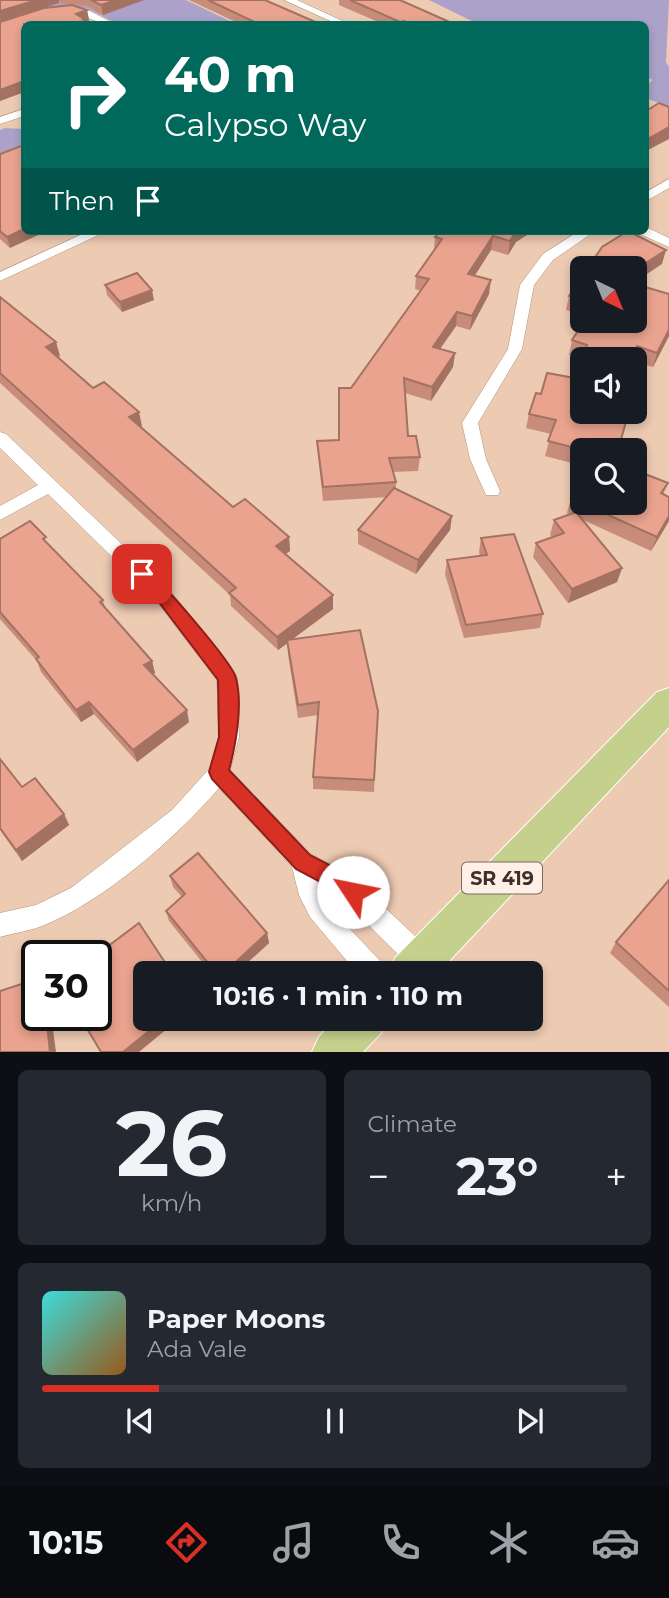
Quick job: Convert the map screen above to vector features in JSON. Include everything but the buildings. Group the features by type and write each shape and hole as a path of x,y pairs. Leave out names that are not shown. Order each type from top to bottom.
{"main road":[{"name":"SR 419","path":"422,961 669,703"},
{"path":"334,1052 354,1031"}],"street":[{"path":"289,0 337,21"},
{"path":"51,10 81,10 104,21"},
{"path":"0,121 21,113"},
{"path":"649,195 669,183"},
{"path":"649,233 669,243"},
{"path":"0,276 91,235"},
{"path":"492,491 478,459 470,423 515,349 527,285 548,257 582,235"},
{"path":"0,438 160,592 227,678 229,737 219,772 180,817 79,896 38,916 0,925"},
{"path":"0,513 49,486"},
{"path":"219,772 303,862 340,881 411,961"},
{"path":"303,862 304,883 317,910 363,961"}],"shaded area":[{"path":"0,0 186,0 230,21 112,21 86,8 69,6 0,24"},
{"path":"429,0 669,0 666,62 669,67 669,107 649,99 649,83 653,80 649,78 649,21 472,21"},
{"path":"21,129 21,197 0,206 0,130"}],"route":[{"path":"142,574 160,592 227,678 229,737 219,772 303,862 340,881 353,892"}]}
